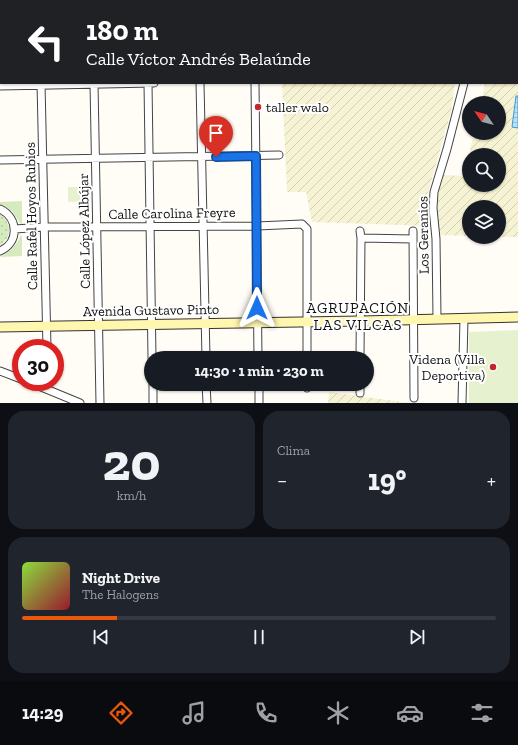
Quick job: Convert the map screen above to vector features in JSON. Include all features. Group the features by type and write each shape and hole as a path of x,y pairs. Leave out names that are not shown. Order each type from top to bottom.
{"main road":[{"name":"Avenida Gustavo Pinto","path":"0,327 518,317"}],"street":[{"name":"Calle Rafel Hoyos Rubios","path":"41,84 47,339"},
{"path":"0,86 94,84"},
{"name":"Calle López Albújar","path":"94,84 98,228 100,403"},
{"path":"148,84 152,351"},
{"path":"200,84 206,351"},
{"path":"255,84 258,351"},
{"name":"Los Geranios","path":"437,318 436,239 433,208 434,192 464,84"},
{"path":"0,160 280,155"},
{"path":"0,210 10,217 15,229 12,242 5,249 0,251"},
{"name":"Calle Carolina Freyre","path":"15,229 44,227 98,228 302,224 307,229 308,322"},
{"path":"360,351 361,234 413,235 414,398"},
{"path":"462,403 464,318"},
{"path":"308,322 308,351"},
{"path":"0,371 12,376"},
{"path":"57,391 80,403"},
{"path":"153,391 153,403"},
{"path":"206,391 207,403"},
{"path":"259,391 259,403"}],"shaded area":[{"path":"282,84 455,84 451,112 427,196 431,226 312,222 306,192 287,192"},
{"path":"485,84 518,84 518,237 506,237 506,200 462,200 462,236 440,235 437,203 442,175 462,176 462,192 506,192 506,148 471,148 472,140 506,140 506,96 482,96"},
{"path":"329,392 410,403 328,403"}],"green space":[{"path":"68,187 88,187 88,201 68,202"},
{"path":"22,201 22,226 12,211 0,205 0,202"},
{"path":"0,214 4,217 8,225 9,234 0,245"},
{"path":"21,235 22,256 0,257 13,248"},
{"name":"Videna (Villa Deportiva)","path":"518,330 518,403 469,403 469,332"}],"water":[{"path":"516,96 518,96 518,128 512,127"}],"place":[{"name":"taller walo","path":"258,107"},
{"name":"Videna (Villa Deportiva)","path":"493,367"}],"district":[{"name":"AGRUPACIÓN LAS VILCAS","path":"358,316"}],"route":[{"path":"216,157 256,156 257,308"}]}
